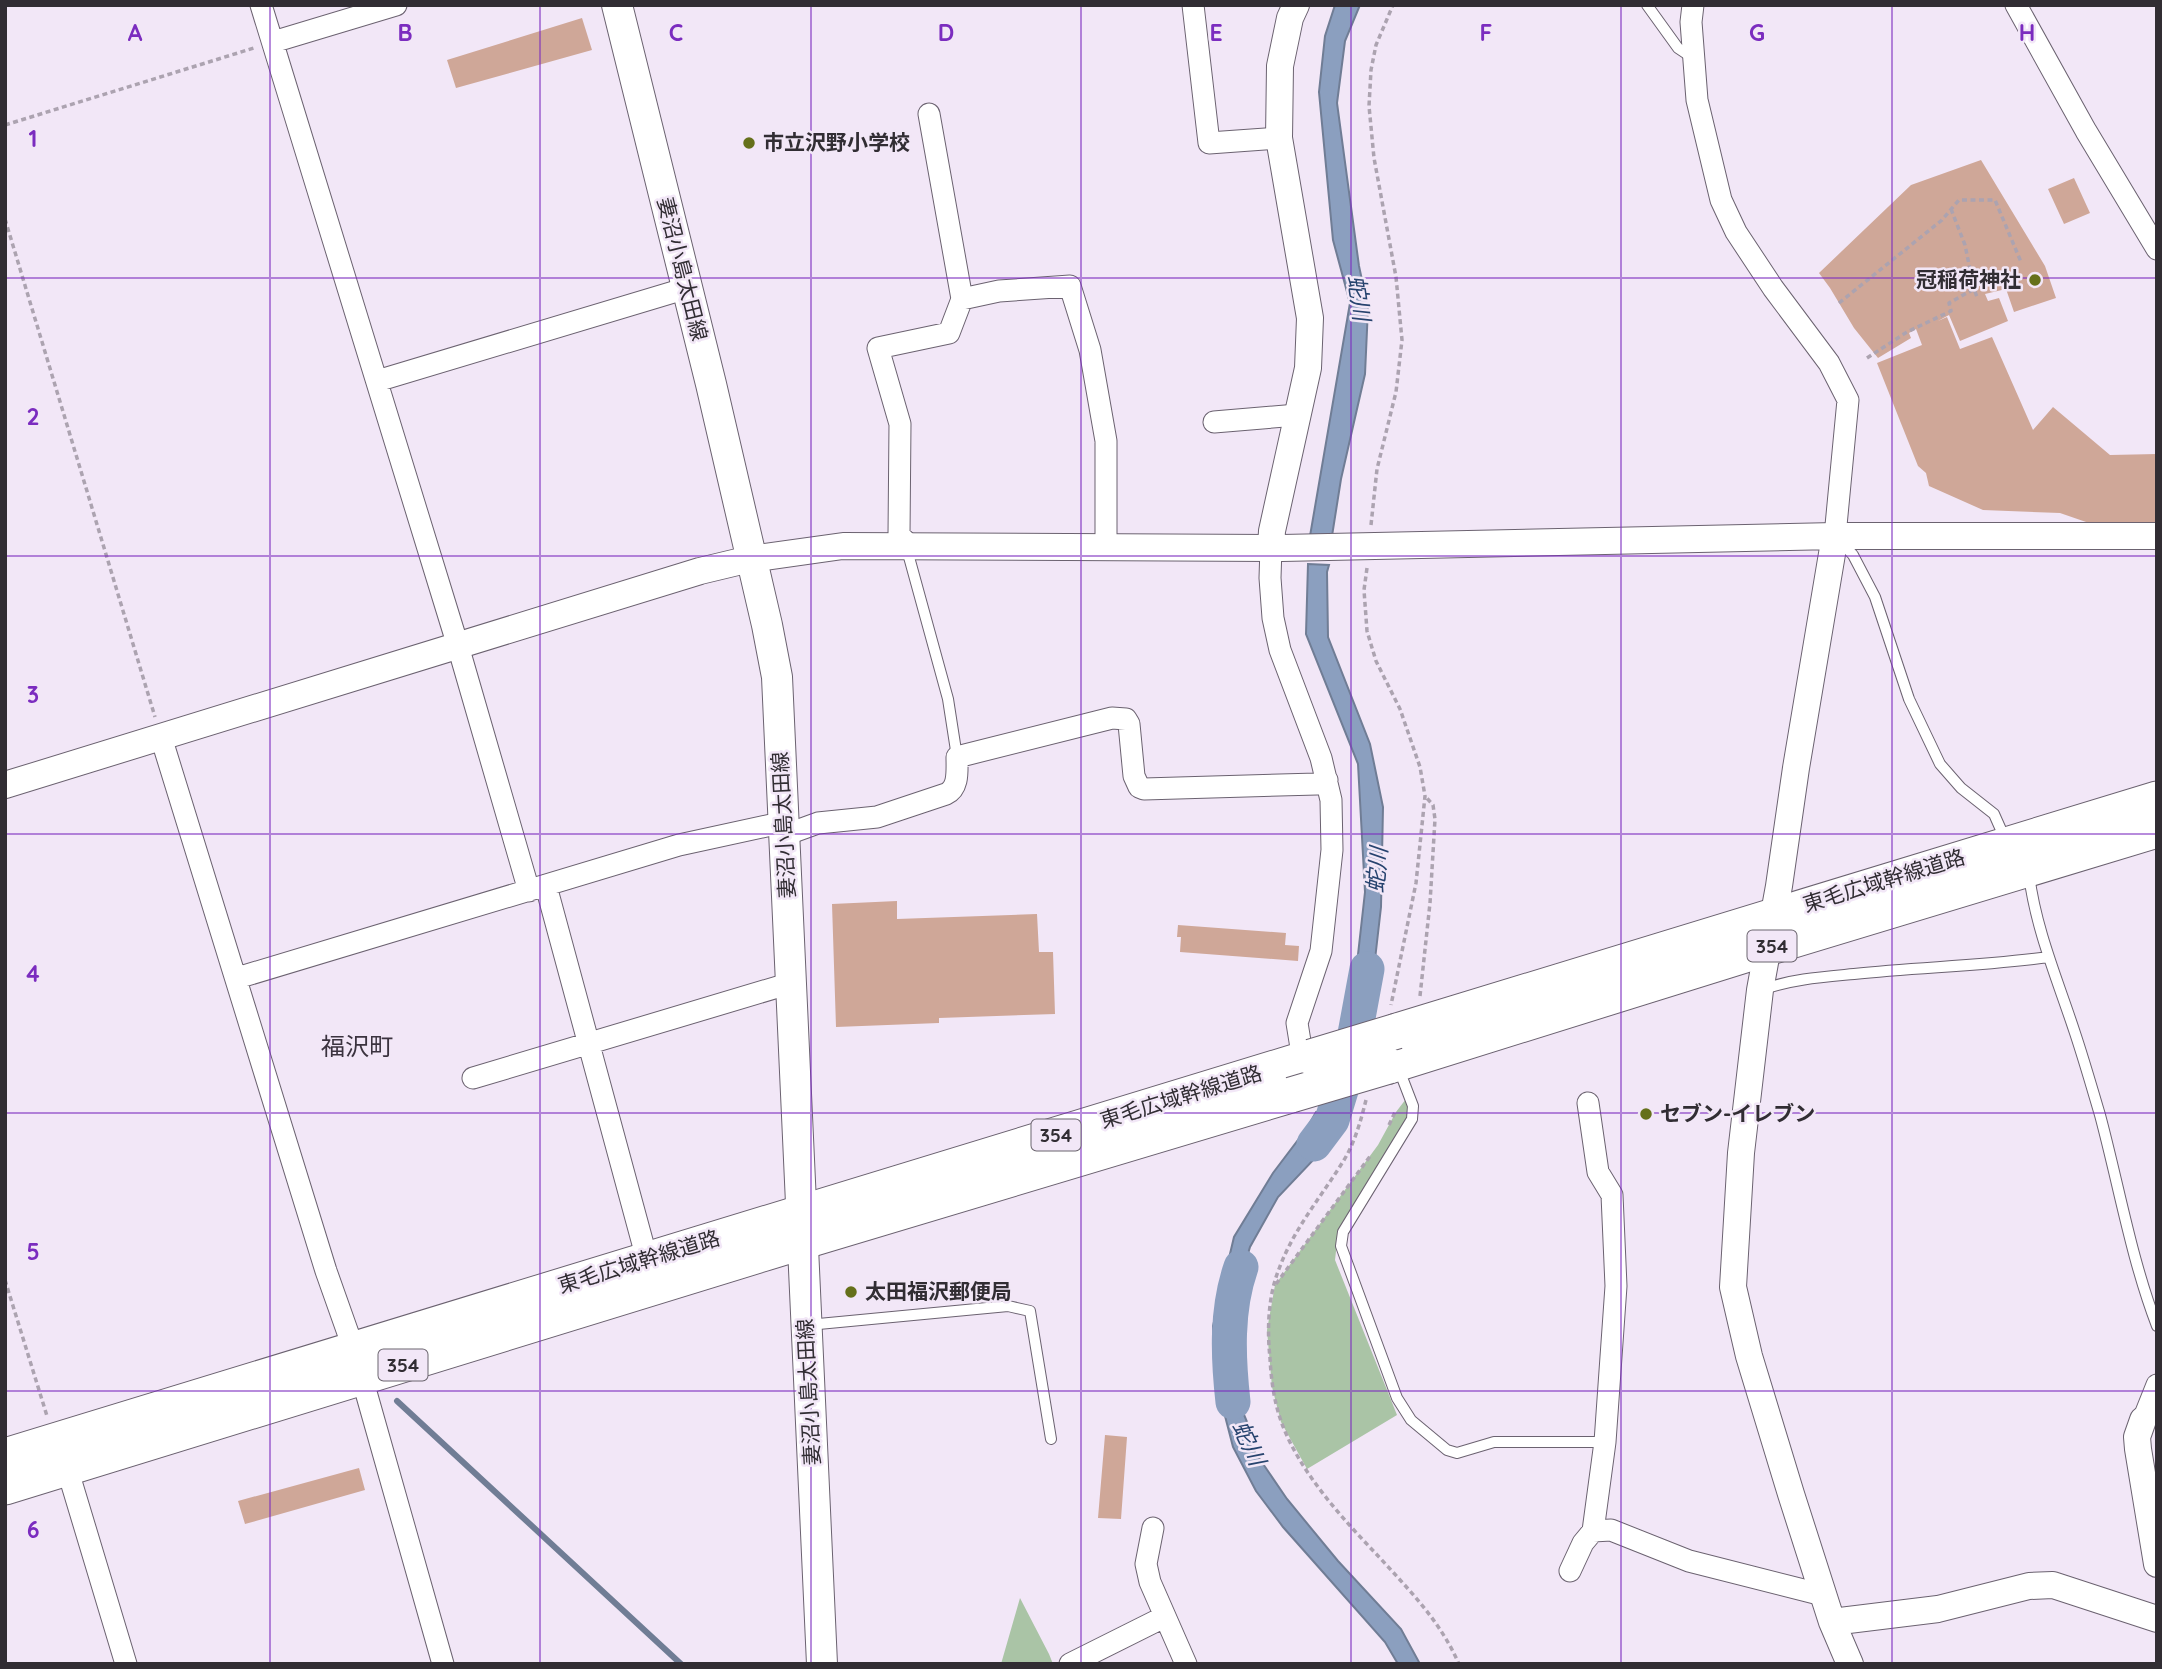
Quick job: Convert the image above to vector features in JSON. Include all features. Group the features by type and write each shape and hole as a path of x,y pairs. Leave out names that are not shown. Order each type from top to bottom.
{"highway":[{"name":"東毛広域幹線道路","path":"358,1364 648,1259 801,1228 1291,1095 1395,1052 2018,856 2157,799"},
{"name":"東毛広域幹線道路","path":"2018,856 2157,830"},
{"name":"東毛広域幹線道路","path":"5,1487 62,1455 801,1228 1307,1058 1395,1052"},
{"name":"東毛広域幹線道路","path":"5,1456 62,1455"}],"main road":[{"name":"妻沼小島太田線","path":"617,5 767,625 776,677 822,1664"}],"street":[{"path":"261,5 458,646 590,1043 648,1259"},
{"path":"273,42 396,5"},
{"path":"1193,5 1209,143 1279,138"},
{"path":"1296,5 1290,18 1280,66 1279,138 1310,318 1308,368 1277,508 1277,547 1271,591 1279,650 1327,780 1332,816 1329,891 1321,951 1297,1023 1307,1058"},
{"path":"1693,5 1691,22 1697,100 1721,200 1736,232 1773,288 1829,363 1848,400 1835,536 1760,990 1741,1153 1733,1287 1749,1356 1823,1595 1850,1664"},
{"path":"2016,5 2086,131 2157,249"},
{"path":"909,545 899,535 900,424 878,348 949,334 962,299 929,114"},
{"path":"962,299 999,291 1070,286 1090,350 1106,441 1106,548"},
{"path":"377,381 687,288"},
{"path":"1213,422 1297,415"},
{"path":"5,785 700,571 750,559 843,545 1277,547 1835,536 2157,536"},
{"path":"237,978 679,845 818,823 877,817 953,791 956,785 957,757 1118,717 1126,719 1131,729 1134,776 1139,788 1317,784 1327,780"},
{"path":"161,737 326,1271 358,1364 443,1664"},
{"path":"473,1078 791,984"},
{"path":"1570,1571 1584,1543 1594,1531 1605,1442 1616,1286 1612,1195 1598,1172 1588,1103"},
{"path":"2157,1385 2137,1437 2157,1563"},
{"path":"62,1455 126,1664"},
{"path":"1153,1528 1146,1564 1150,1581 1186,1664"},
{"path":"1594,1531 1611,1530 1689,1561 1823,1595"},
{"path":"1832,1622 1938,1609 2029,1586 2053,1585 2157,1619"},
{"path":"1070,1664 1164,1617"}],"lane":[{"path":"1647,5 1678,48 1694,60"},
{"path":"1835,536 1853,555 1875,597 1909,699 1940,764 1961,788 1994,814 2018,856 2076,1034 2100,1117 2141,1284 2157,1326"},
{"path":"909,545 909,557 948,699 957,757"},
{"path":"1760,990 1789,980 1991,965 2049,957"},
{"path":"1395,1052 1413,1106 1412,1119 1343,1231 1340,1246 1397,1398 1411,1420 1447,1450 1457,1453 1494,1442 1605,1442"},
{"path":"805,1325 1009,1306 1030,1311 1051,1439"}],"path":[{"path":"1384,1134 1396,1112 1395,1052 1425,796 1420,767 1400,709 1376,661 1367,631 1364,590 1377,469 1396,392 1402,340 1396,276 1376,171 1369,106 1371,70 1376,45 1393,5"},
{"path":"5,125 273,42"},
{"path":"1839,303 1942,220 1959,200 1995,200 2021,262"},
{"path":"1951,209 1965,246 1977,297"},
{"path":"5,219 161,737"},
{"path":"1867,358 1907,332 1951,311 1949,303 1974,289"},
{"path":"1422,1001 1419,993 1430,903 1434,819 1433,805 1425,796"},
{"path":"1367,1096 1345,1159 1303,1219 1278,1270 1268,1330 1272,1387 1281,1422 1298,1456 1336,1510 1422,1603 1441,1629 1459,1664"},
{"path":"1275,1285 1378,1145"},
{"path":"5,1280 62,1455"}],"green space":[{"path":"1409,1095 1412,1119 1338,1234 1335,1260 1397,1415 1307,1469 1281,1422 1272,1387 1267,1330 1275,1285 1378,1145"},
{"path":"1020,1598 1049,1654 1053,1664 1001,1664"}],"water":[{"path":"1335,5 1360,5 1345,41 1337,103 1359,266 1368,308 1365,374 1341,479 1332,536 1310,536 1350,303 1333,240 1319,92 1325,36"},
{"path":"1308,564 1329,565 1328,637 1370,744 1383,807 1381,907 1369,1012 1351,1017 1365,892 1358,764 1306,634"},
{"path":"1351,1101 1318,1155 1278,1197 1250,1247 1232,1308 1228,1354 1237,1398 1250,1429 1246,1439 1287,1499 1338,1561 1401,1629 1420,1664 1398,1664 1385,1642 1283,1527 1256,1491 1233,1447 1217,1385 1213,1326 1234,1237 1273,1173 1316,1112"}],"building":[{"path":"582,18 592,50 456,88 447,60"},
{"path":"1981,160 2045,266 2056,298 2014,312 2006,289 1985,294 1988,301 1999,298 2008,321 1960,341 1949,315 1938,321 1947,317 1960,349 1992,337 2033,430 2053,407 2110,455 2157,454 2157,522 2089,523 2060,513 1983,510 1929,486 1926,473 1918,466 1877,363 1922,345 1916,329 1909,333 1911,338 1878,358 1854,328 1819,273 1911,185"},
{"path":"2074,178 2090,213 2064,224 2048,189"},
{"path":"897,901 897,919 1037,914 1039,952 1053,952 1055,1014 939,1018 939,1023 836,1027 832,904"},
{"path":"1178,925 1286,933 1285,945 1299,946 1298,961 1180,952 1181,937 1177,937"},
{"path":"1105,1435 1127,1437 1121,1519 1098,1518"},
{"path":"359,1468 365,1490 245,1524 238,1501"}],"waterway":[{"name":"蛇川","path":"1314,1144 1332,1120 1350,1061 1367,969"},
{"name":"蛇川","path":"1233,1402 1229,1334 1236,1283 1241,1267"},
{"path":"397,1401 681,1664"}],"place":[{"name":"市立沢野小学校","path":"749,143"},
{"name":"冠稲荷神社","path":"2035,280"},
{"name":"セブン-イレブン","path":"1646,1114"},
{"name":"太田福沢郵便局","path":"851,1292"}],"district":[{"name":"福沢町","path":"357,1047"}]}
